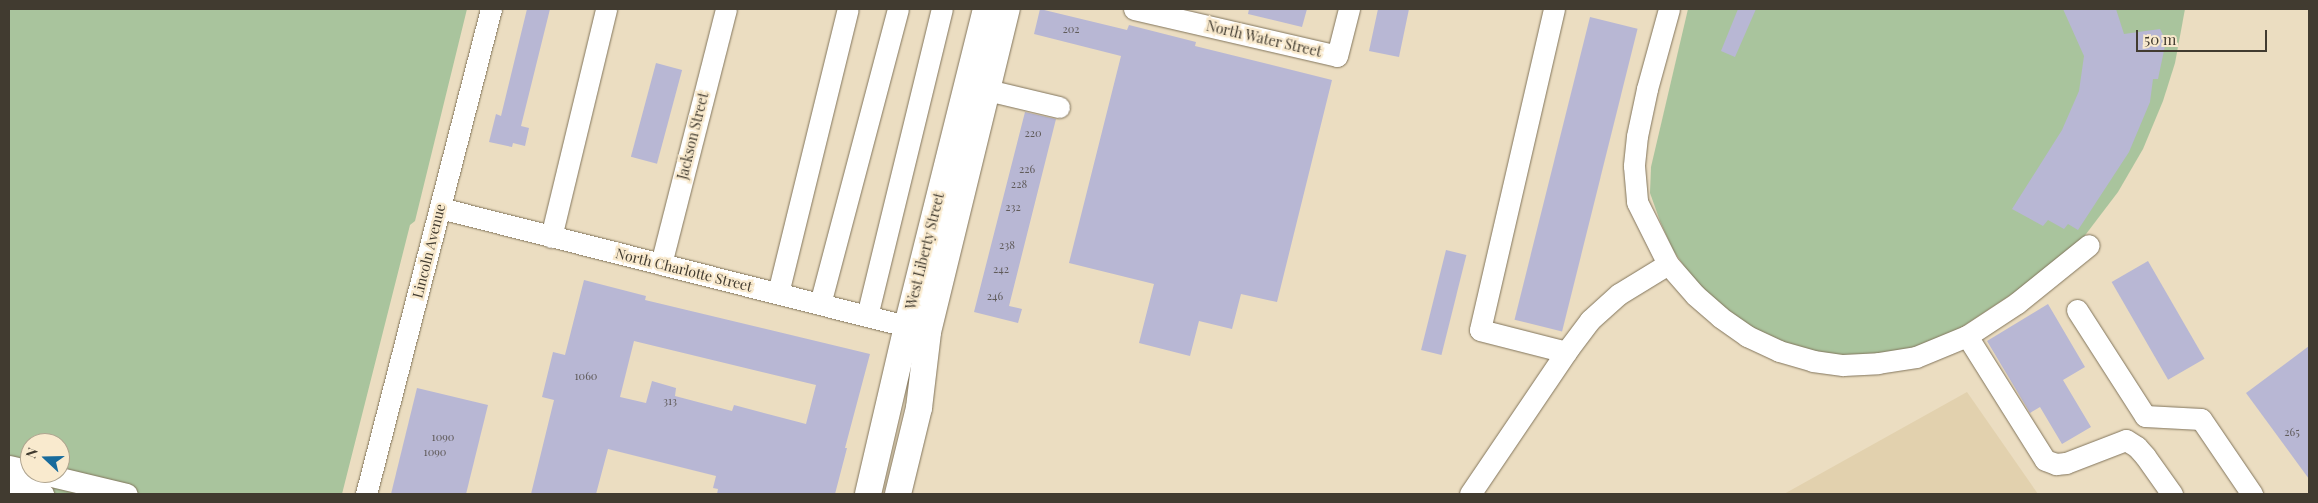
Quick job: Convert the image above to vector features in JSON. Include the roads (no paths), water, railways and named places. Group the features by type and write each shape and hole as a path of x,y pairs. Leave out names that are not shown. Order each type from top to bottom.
{"main road":[{"name":"West Liberty Street","path":"898,494 919,408 917,329 986,9"},
{"name":"West Liberty Street","path":"868,494 987,90 1007,9"}],"street":[{"name":"Lincoln Avenue","path":"366,494 491,9"},
{"path":"551,237 606,9"},
{"name":"Jackson Street","path":"661,264 726,9"},
{"path":"778,294 848,9"},
{"path":"820,304 898,9"},
{"path":"867,316 942,9"},
{"name":"North Water Street","path":"1134,9 1337,56 1349,9"},
{"path":"1554,9 1480,330 1566,352"},
{"path":"1669,9 1647,89 1637,136 1634,166 1637,202 1647,227 1668,264 1694,294 1720,317 1747,336 1779,351 1813,361 1843,365 1878,364 1916,357 1967,336 2024,298 2090,244"},
{"path":"987,90 1059,106"},
{"name":"North Charlotte Street","path":"440,208 917,329"},
{"path":"1470,494 1566,352 1590,320 1619,294 1668,264"},
{"path":"2077,310 2145,416 2201,419 2252,494"},
{"path":"1967,336 2045,460 2056,464 2066,463 2116,442 2126,440 2137,446 2172,494"},
{"path":"70,480 127,494"},
{"path":"9,486 43,494"}]}
